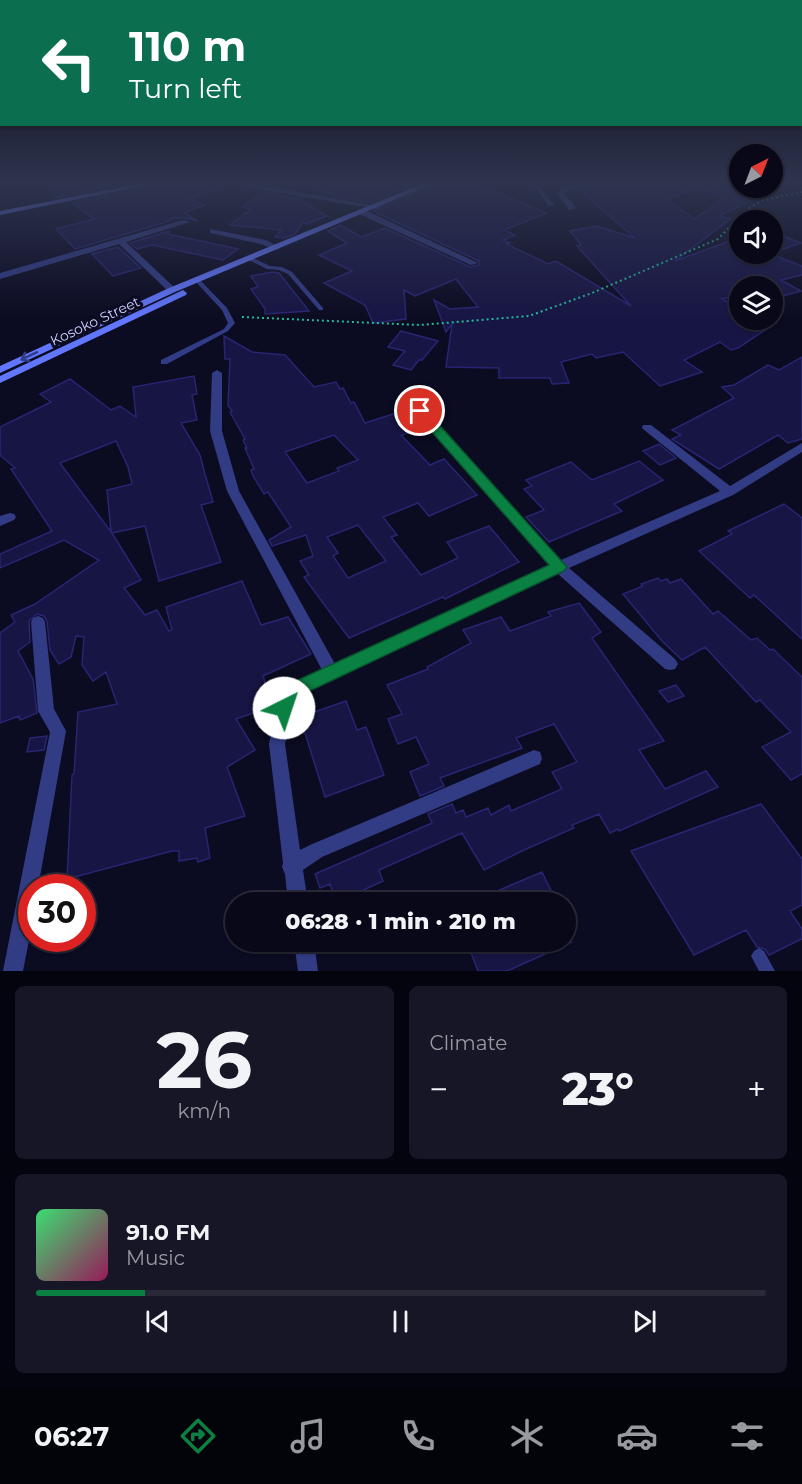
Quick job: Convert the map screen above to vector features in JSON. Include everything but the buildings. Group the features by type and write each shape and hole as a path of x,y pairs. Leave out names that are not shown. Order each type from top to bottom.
{"street":[{"path":"0,276 162,229"},
{"name":"Kosoko Street","path":"0,370 172,290 321,229"},
{"path":"399,229 474,264"},
{"path":"213,231 276,248"},
{"path":"120,242 172,290"},
{"name":"Kosoko Street","path":"0,380 180,296 197,280"},
{"path":"217,373 216,431 233,491 331,672"},
{"path":"420,411 559,567 670,664"},
{"path":"647,427 729,492"},
{"path":"296,892 277,744 284,708 295,690 559,567 729,492 802,447"},
{"path":"14,971 58,731 46,711 38,622"},
{"path":"291,867 316,851 534,758"},
{"path":"305,952 308,971"}],"lane":[{"path":"250,259 269,268 280,268 290,273 321,309"},
{"path":"164,362 226,330 232,323 230,317 197,280"},
{"path":"759,956 766,971"}],"path":[{"path":"230,317 420,325 530,316 718,239 728,229"}],"route":[{"path":"284,708 295,690 559,567 420,411"}]}
